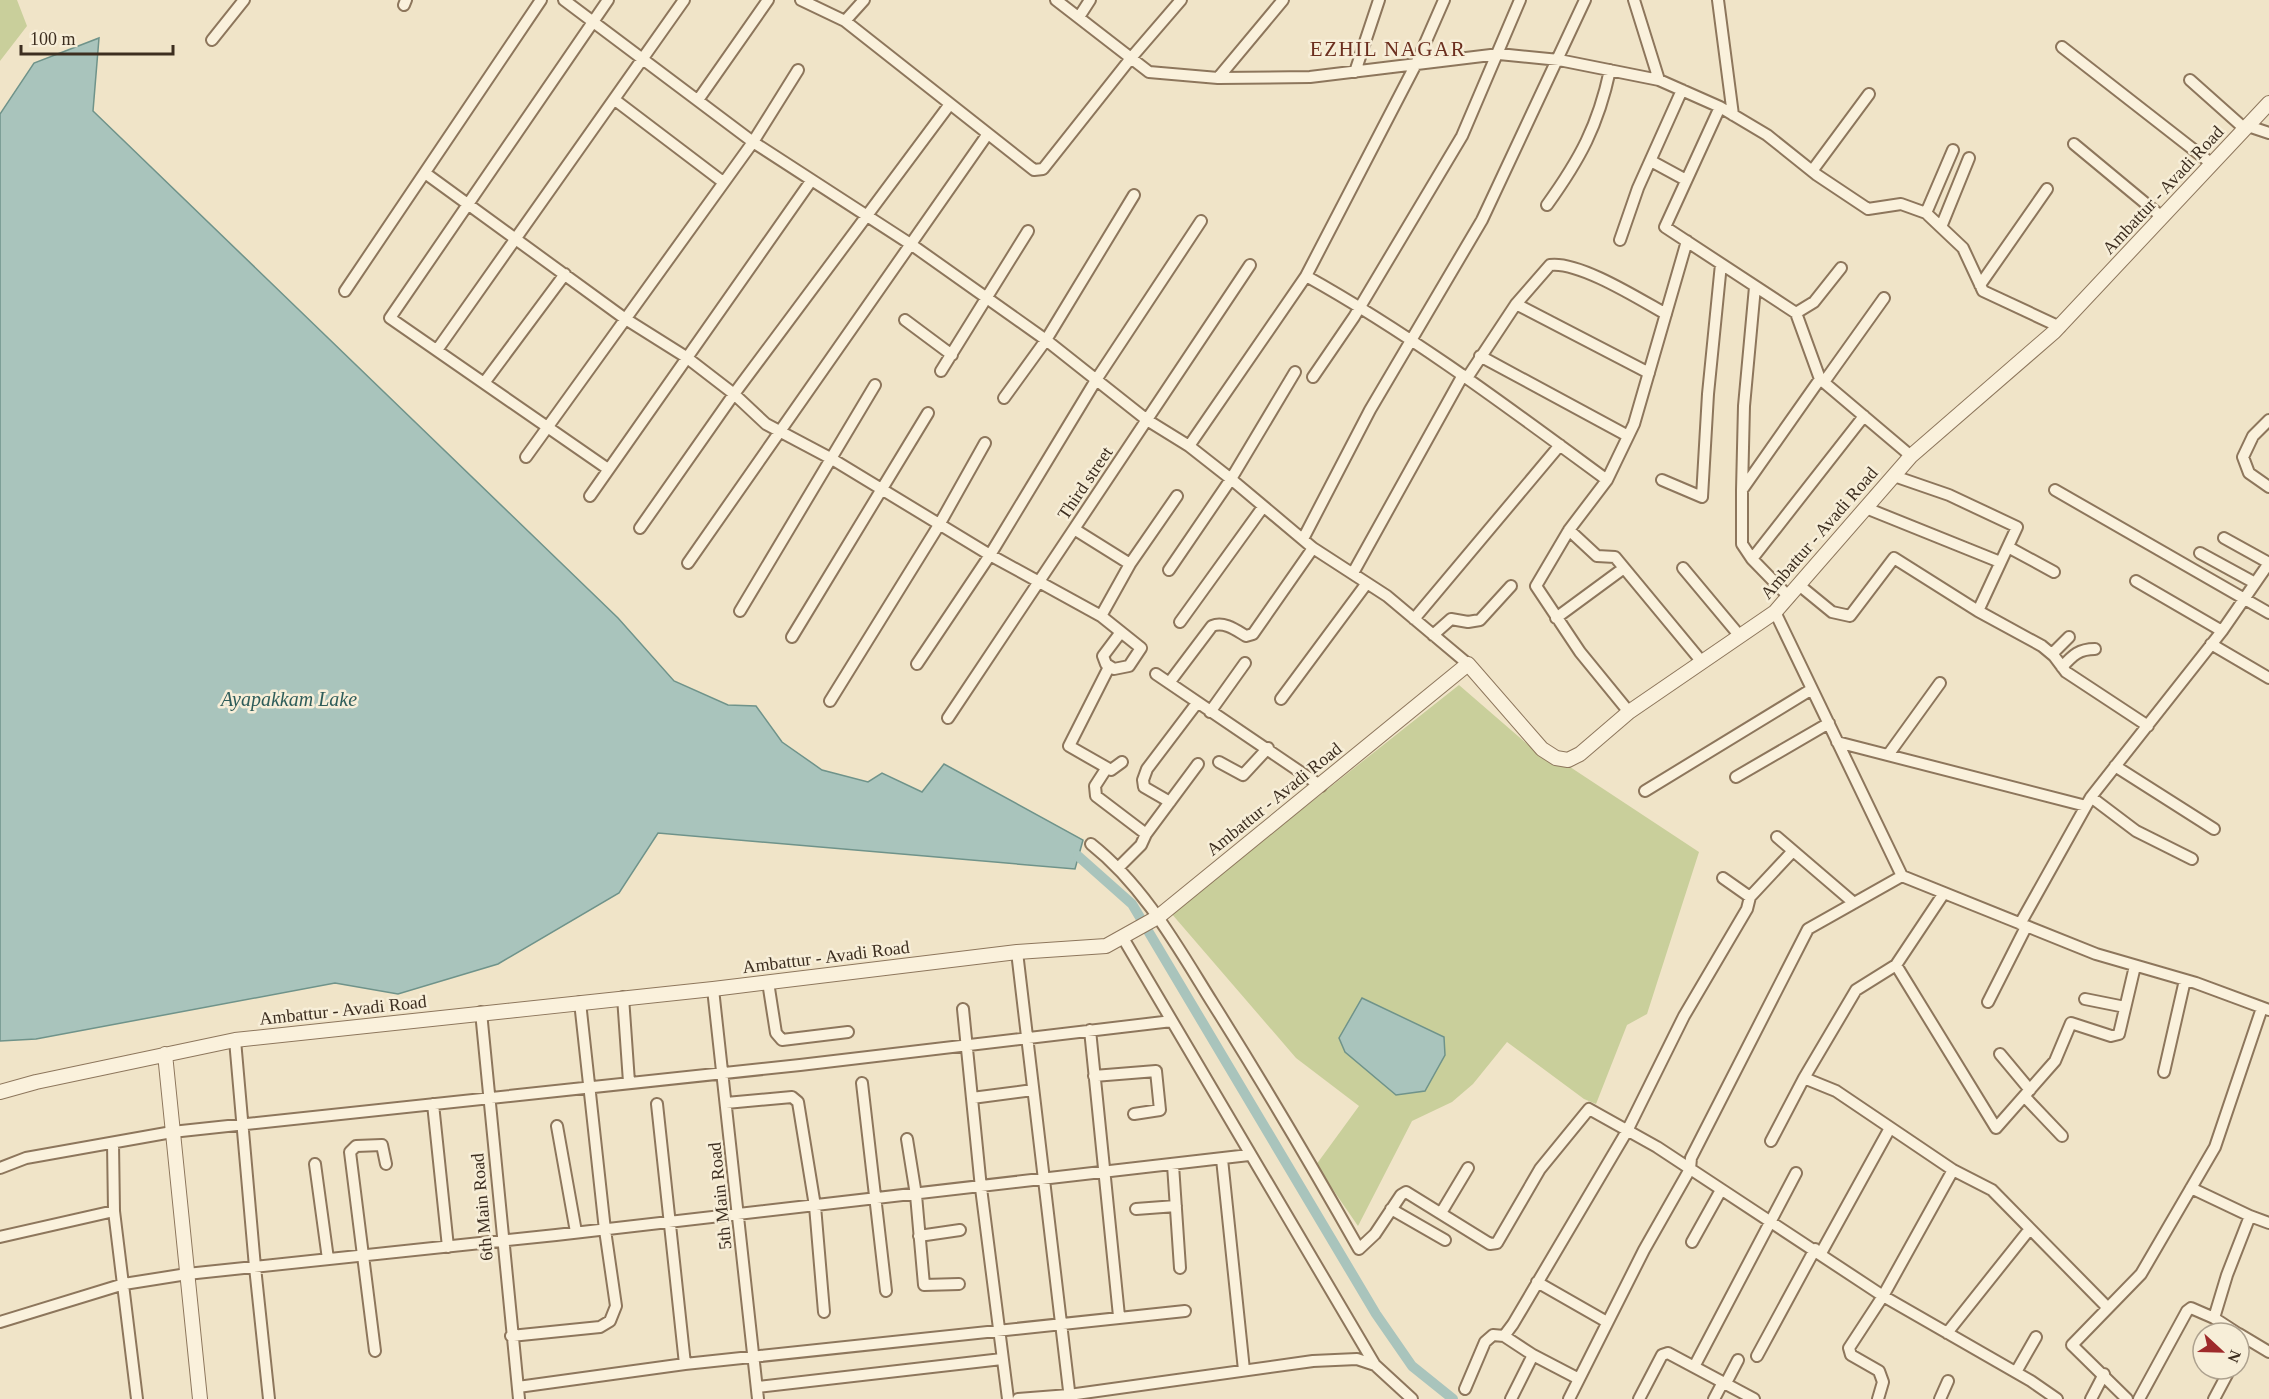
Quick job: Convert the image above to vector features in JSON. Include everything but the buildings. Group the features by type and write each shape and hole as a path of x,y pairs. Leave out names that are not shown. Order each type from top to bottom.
{"street":[{"path":"212,40 244,0"},
{"path":"345,291 541,0"},
{"path":"564,0 753,142 811,182 912,245 1046,340 1147,420 1189,446 1231,478 1313,548 1367,583 1468,664"},
{"path":"608,0 390,318 608,469"},
{"path":"437,350 684,0"},
{"path":"698,100 768,0"},
{"path":"801,0 845,21 987,135 1035,170 1043,169 1131,58 1181,0"},
{"path":"845,21 864,0"},
{"path":"1056,0 1149,72 1218,78 1310,77 1499,54 1559,60 1659,80 1720,107 1767,135 1812,171 1868,209 1901,204 1926,213 1963,248 1983,291 2060,327"},
{"path":"1079,17 1090,0"},
{"path":"1218,78 1282,0"},
{"path":"1355,72 1379,0"},
{"path":"1189,446 1306,276 1416,64 1444,0"},
{"path":"1312,377 1360,306 1462,136 1499,54 1520,0"},
{"path":"1303,539 1370,410 1482,220 1559,60 1585,0"},
{"path":"1634,0 1659,80"},
{"path":"1718,0 1733,115"},
{"path":"2062,47 2212,164"},
{"path":"526,457 546,426 753,142 798,70"},
{"path":"1547,205 1588,141 1597,120 1610,70"},
{"path":"2190,80 2247,127 2269,133"},
{"path":"1620,240 1682,90"},
{"path":"1812,171 1869,94"},
{"path":"615,100 723,182"},
{"path":"640,528 734,394 950,104"},
{"name":"Ambattur - Avadi Road","path":"0,1092 36,1082 235,1040 713,989 1017,952 1106,946 1156,919 1468,664 1542,749 1556,758 1568,760 1580,754 1629,712 1775,612 1911,456 2060,327 2269,104"},
{"path":"1720,107 1665,227 1796,313 1822,381 1911,456"},
{"path":"688,563 987,135"},
{"path":"2074,144 2162,218"},
{"path":"1926,213 1953,150"},
{"path":"1941,227 1970,158"},
{"path":"1651,161 1686,180"},
{"path":"425,172 624,318 686,357 734,394 766,424 832,459 990,555 1101,616 1121,632 1141,648 1129,666 1114,669 1109,667 1103,656 1121,632"},
{"path":"590,496 811,182"},
{"path":"1980,285 2047,189"},
{"path":"1004,398 1046,340 1134,195"},
{"path":"917,664 990,555 1096,380 1201,221"},
{"path":"941,371 1028,231"},
{"path":"1629,712 1580,652 1536,586 1569,530 1607,480 1628,436 1649,373 1687,241"},
{"path":"1353,573 1465,376 1516,304 1550,265 1560,263 1606,282 1666,314"},
{"path":"1662,480 1701,497 1708,394 1721,264"},
{"name":"Third street","path":"948,718 1250,265"},
{"path":"1796,313 1814,302 1841,268"},
{"path":"484,383 566,274"},
{"path":"1306,276 1360,306 1412,340 1607,480"},
{"path":"1755,287 1744,406 1742,544 1752,559 1789,597"},
{"path":"1742,490 1884,298"},
{"path":"1516,304 1649,373"},
{"path":"905,320 952,355"},
{"path":"1480,356 1628,436"},
{"path":"1169,570 1231,478 1295,372"},
{"path":"740,611 875,385"},
{"path":"792,637 884,490 928,413"},
{"path":"1752,559 1864,416"},
{"path":"2269,420 2253,436 2243,457 2249,473 2269,487"},
{"path":"830,701 939,525 985,443"},
{"path":"1414,619 1560,445"},
{"path":"1894,476 1949,495 2017,527 1978,611"},
{"path":"2055,490 2269,613"},
{"path":"1101,616 1130,564 1177,496"},
{"path":"1180,622 1263,507"},
{"path":"1866,508 2000,562"},
{"path":"1074,529 1130,564"},
{"path":"1569,530 1597,556 1615,557 1702,662"},
{"path":"1988,1002 2023,925 2088,801 2222,631 2269,563 2224,538"},
{"path":"1169,683 1212,626 1218,623 1246,636 1253,634 1313,548"},
{"path":"2008,548 2054,572"},
{"path":"2200,553 2255,583"},
{"path":"1799,585 1832,612 1850,616 1894,558 2052,654 2066,672 2148,726"},
{"path":"1556,618 1624,568"},
{"path":"1683,568 1739,635"},
{"path":"2136,581 2222,631"},
{"path":"1281,699 1367,583"},
{"path":"1433,635 1450,619 1468,622 1480,620 1511,586"},
{"path":"1775,612 1902,876 2096,954 2185,980 2266,1009 2215,1147 2141,1274 2072,1344 2127,1399"},
{"path":"2052,654 2069,637"},
{"path":"2211,644 2269,678"},
{"path":"2062,667 2074,654 2084,649 2095,649"},
{"path":"1210,712 1245,663"},
{"path":"1109,667 1069,746 1106,769 1114,769 1122,762"},
{"path":"1156,674 1321,786"},
{"path":"1888,755 1940,683"},
{"path":"1645,791 1812,689"},
{"path":"1170,802 1144,786 1143,780 1147,769 1197,703"},
{"path":"1736,777 1829,723"},
{"path":"1838,742 2088,801 2136,831 2192,859"},
{"path":"1219,762 1244,775 1268,748"},
{"path":"1119,867 1141,845 1146,834 1198,764"},
{"path":"2115,766 2214,829"},
{"path":"1106,769 1095,786 1096,796 1146,834"},
{"path":"1777,837 1854,903"},
{"path":"1091,844 1119,867 1156,919 1266,1089 1359,1249 1369,1241 1401,1195 1406,1192 1490,1244 1497,1243 1540,1169 1589,1109 1690,1169 1770,1223 1818,1251 1883,1296 2016,1372 2057,1399"},
{"path":"1504,1336 1627,1131 1684,1016 1747,909 1750,897 1792,852"},
{"path":"1569,1399 1607,1322 1690,1169 1691,1158 1808,929 1902,876"},
{"path":"1723,878 1750,897"},
{"path":"1771,1141 1804,1078 1856,990 1896,965 1944,893"},
{"path":"1129,934 1172,1021 1250,1155 1355,1327 1375,1365 1412,1399"},
{"path":"1017,952 1069,1397"},
{"path":"1896,965 1996,1128 2055,1061 2071,1023 2111,1036 2119,1034 2135,966"},
{"path":"2164,1072 2185,980"},
{"path":"768,982 776,1033 782,1040 848,1032"},
{"name":"5th Main Road","path":"713,989 758,1399"},
{"path":"623,997 629,1082"},
{"path":"2085,999 2125,1007"},
{"path":"511,1336 600,1327 610,1321 616,1306 605,1230 580,1002"},
{"path":"963,1009 981,1188 1008,1399"},
{"name":"6th Main Road","path":"481,1012 501,1241 519,1399"},
{"path":"0,1168 26,1158 172,1132 722,1073 1172,1021"},
{"path":"1090,1030 1119,1316"},
{"path":"235,1040 269,1399"},
{"path":"165,1054 200,1399"},
{"path":"2000,1054 2027,1093 2062,1136"},
{"path":"1094,1076 1156,1071 1161,1110 1134,1114"},
{"path":"1804,1078 1836,1091 1953,1170 1992,1190 2108,1308"},
{"path":"862,1083 886,1291"},
{"path":"972,1098 1033,1090"},
{"path":"726,1103 792,1097 798,1102 815,1206 824,1312"},
{"path":"433,1104 448,1247"},
{"path":"657,1104 685,1364"},
{"path":"557,1126 576,1232"},
{"path":"1757,1356 1890,1128"},
{"path":"907,1139 916,1195 924,1285 959,1284"},
{"path":"112,1143 114,1211 137,1399"},
{"path":"375,1351 350,1152 356,1146 382,1144 386,1164"},
{"path":"0,1322 124,1284 187,1274 875,1200 1250,1155"},
{"path":"1222,1159 1244,1370"},
{"path":"315,1164 328,1259"},
{"path":"1173,1165 1180,1268"},
{"path":"1441,1213 1468,1168"},
{"path":"1878,1399 1883,1382 1880,1371 1851,1355 1849,1348 1883,1296 1953,1170"},
{"path":"1695,1365 1796,1173"},
{"path":"2191,1188 2269,1223"},
{"path":"1692,1242 1721,1190"},
{"path":"1136,1209 1176,1206"},
{"path":"1391,1209 1445,1240"},
{"path":"0,1237 114,1211"},
{"path":"2214,1318 2227,1275 2250,1216"},
{"path":"919,1236 960,1230"},
{"path":"1947,1333 2029,1230"},
{"path":"1537,1282 1607,1322"},
{"path":"2139,1399 2187,1311 2191,1308 2219,1321"},
{"path":"518,1387 685,1364 998,1332 1119,1316 1185,1311"},
{"path":"1465,1389 1488,1338 1504,1336 1533,1355 1579,1379"},
{"path":"2016,1372 2036,1337"},
{"path":"2251,1341 2269,1352"},
{"path":"1639,1399 1662,1355 1668,1353 1695,1365 1754,1399"},
{"path":"1511,1399 1533,1355"},
{"path":"757,1387 1002,1359"},
{"path":"1018,1399 1069,1397 1313,1361 1357,1359 1375,1365"},
{"path":"1714,1399 1738,1360"},
{"path":"2091,1399 2104,1374"},
{"path":"2214,1399 2224,1381"},
{"path":"1940,1399 1948,1382"}],"green space":[{"path":"0,0 17,0 27,26 0,61"},
{"path":"1459,685 1540,755 1561,761 1699,852 1647,1014 1627,1025 1596,1104 1584,1099 1507,1042 1473,1084 1452,1102 1412,1121 1358,1226 1316,1165 1359,1106 1296,1058 1171,913"}],"water":[{"name":"Ayapakkam Lake","path":"99,38 93,111 618,618 674,681 728,705 756,706 782,742 822,770 868,782 882,773 922,792 944,764 1083,840 1075,869 658,833 619,893 498,964 398,994 335,983 36,1039 0,1041 0,114 34,63"},
{"path":"1362,998 1444,1037 1445,1055 1425,1091 1396,1095 1345,1052 1339,1038"}],"waterway":[{"path":"1078,856 1132,904 1376,1314 1412,1366 1453,1399"}],"district":[{"name":"EZHIL NAGAR","path":"1388,49"}]}
